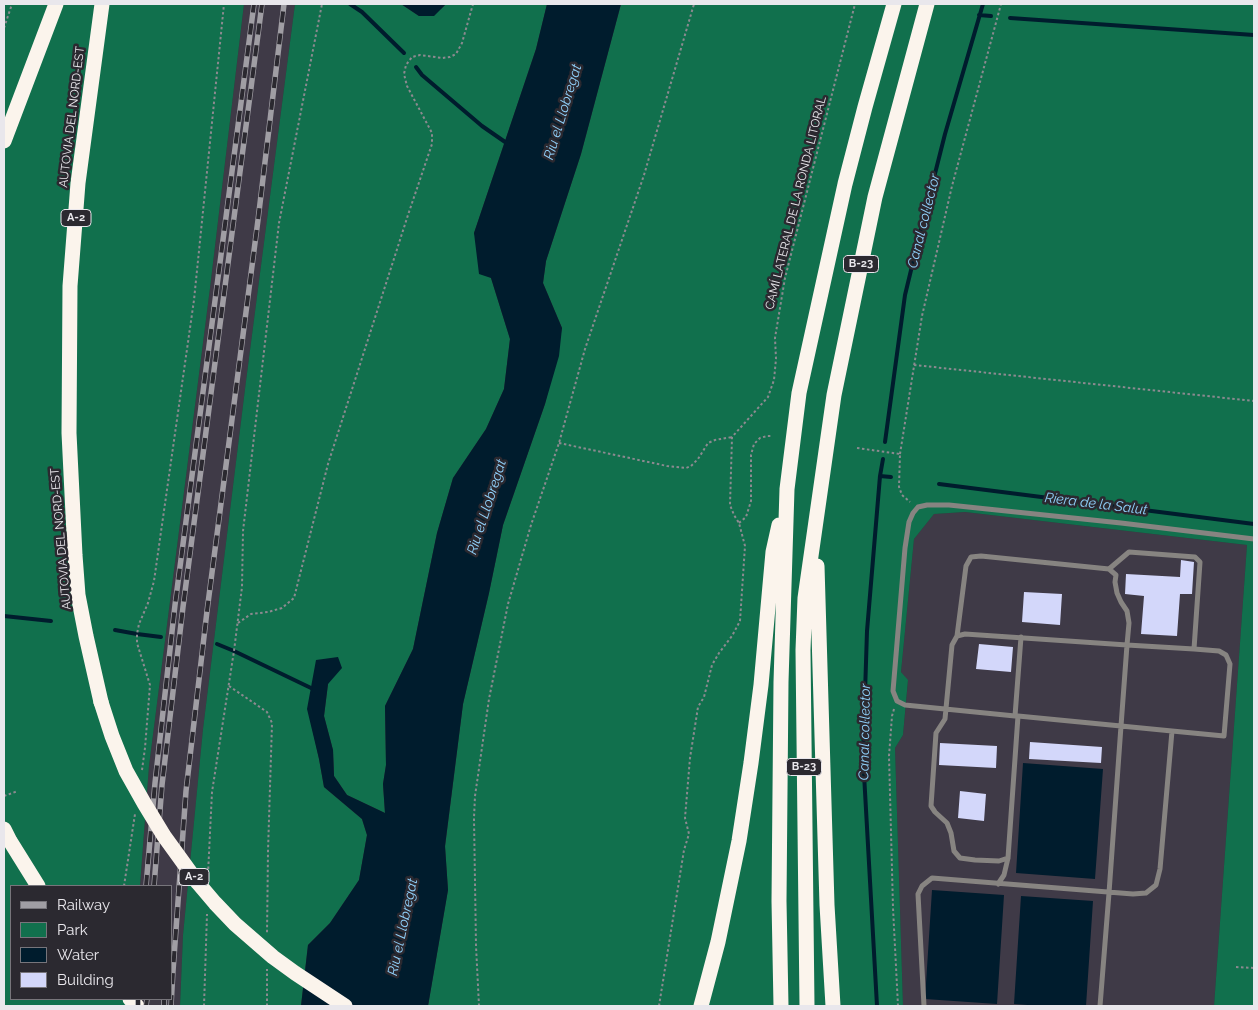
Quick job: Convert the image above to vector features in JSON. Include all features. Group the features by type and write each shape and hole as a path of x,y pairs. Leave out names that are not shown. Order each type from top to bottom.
{"highway":[{"path":"4,141 56,4"},
{"name":"AUTOVIA DEL NORD-EST","path":"102,4 78,183 70,286 69,433 78,595 101,702 123,762 144,803 164,836 198,883 235,924 273,957 310,984 345,1006"},
{"name":"B-23","path":"781,1006 779,901 780,682 787,489 801,384 845,184 864,107 894,4"},
{"name":"B-23","path":"807,1006 803,650 806,598 834,395 875,197 927,4"},
{"path":"702,1006 718,942 739,841 761,686 773,552 787,489"},
{"path":"816,529 827,905 833,1006"},
{"path":"4,829 37,885"}],"lane":[{"path":"957,636 965,634 1219,651 1226,655 1230,664 1224,736 905,705 897,701 893,691 905,548 909,522 913,513 918,507 927,505 949,505 1254,539"},
{"path":"1109,569 1129,552 1195,557 1200,562 1194,649"},
{"path":"1008,858 999,861 960,858 954,851 947,823 931,806 936,733 945,719 952,644 957,636 966,566 971,557 981,556 1109,569 1116,575 1117,592 1127,611 1129,623 1100,1006"},
{"path":"998,884 1004,875 1008,858 1021,638"},
{"path":"924,1006 918,894 922,886 932,878 1109,893 1146,893 1156,885 1160,870 1172,730"}],"path":[{"path":"4,28 12,4"},
{"path":"140,778 145,748 150,685 137,643 137,634 154,581 194,300 224,4"},
{"path":"208,881 212,792 242,587 243,531 279,223 322,4"},
{"path":"236,624 251,614 282,608 294,598 328,464 432,144 432,133 407,86 404,74 406,65 412,57 420,54 442,58 456,54 462,44 473,4"},
{"path":"479,1006 474,818 490,699 508,604 531,525 559,443 585,349 644,175 694,4"},
{"name":"CAMÍ LATERAL DE LA RONDA LITORAL","path":"732,437 768,397 774,380 775,338 785,278 855,4"},
{"path":"918,507 902,495 899,487 899,453 922,316 952,186 1001,4"},
{"path":"914,365 1254,401"},
{"path":"739,523 746,517 751,501 751,455 754,444 760,438 772,436"},
{"path":"559,443 680,468 691,466 708,443 732,437 730,505 739,523 745,546 740,621 712,665 704,697 698,707 690,758 686,802 685,818 689,834 684,850 660,1006"},
{"path":"857,448 899,453"},
{"path":"229,686 267,712 272,723 267,938"},
{"path":"897,701 892,716 889,756 898,1006"},
{"path":"4,796 18,791"},
{"path":"124,885 136,807"},
{"path":"204,1006 207,911"},
{"path":"1236,967 1254,968"},
{"path":"267,968 267,1006"}],"shaded area":[{"path":"244,4 295,4 203,729 183,935 180,1006 131,1006 131,1000 172,1000 172,885 140,885 149,766"},
{"path":"965,512 1247,545 1214,1006 903,1006 895,748 903,735 908,681 901,672 914,539 934,514"}],"green space":[{"path":"4,4 244,4 149,766 140,885 10,885 10,1000 131,1000 131,1006 4,1006"},
{"path":"295,4 401,4 419,16 441,9 446,4 547,4 536,49 474,233 491,278 510,339 504,389 486,429 453,478 437,533 413,649 385,706 386,765 383,784 385,813 347,795 334,776 333,750 324,716 328,684 338,657 308,709 324,787 362,819 367,835 359,880 330,923 308,945 301,1006 180,1006 183,935 203,729"},
{"path":"621,4 1254,4 1254,1006 1214,1006 1247,545 965,512 934,514 914,539 901,672 908,680 903,735 895,748 903,1006 428,1006 448,890 445,847 463,704 503,525 545,404 562,328 543,283 546,261 581,154"}],"water":[{"path":"401,4 446,4 434,16 419,16"},
{"name":"Riu el Llobregat","path":"547,4 621,4 581,154 546,261 543,283 562,328 559,356 545,404 503,525 463,704 445,846 448,890 428,1006 301,1006 308,945 330,923 359,880 367,835 362,819 324,787 307,709 316,660 338,657 342,668 328,684 324,716 333,750 334,776 347,795 385,813 383,784 386,765 385,706 413,649 437,533 453,478 486,429 504,389 510,339 491,278 479,274 474,233 536,49"},
{"path":"1023,763 1103,769 1095,879 1016,873"},
{"path":"932,890 1004,895 997,1004 925,999"},
{"path":"1021,896 1093,901 1086,1006 1014,1004"}],"building":[{"path":"1181,560 1194,562 1192,594 1180,594 1177,636 1141,634 1144,596 1125,594 1126,574 1180,577"},
{"path":"1024,592 1062,594 1060,625 1022,622"},
{"path":"979,644 1013,647 1011,672 976,669"},
{"path":"1030,742 1102,747 1101,763 1029,759"},
{"path":"940,743 997,746 996,768 939,765"},
{"path":"960,791 986,794 984,821 958,818"}],"waterway":[{"path":"350,4 362,12 404,53"},
{"name":"Canal col·lector","path":"885,442 905,295 945,134 983,4"},
{"path":"979,15 991,16"},
{"path":"1010,18 1254,35"},
{"path":"416,67 422,75 482,126 508,144"},
{"name":"Canal col·lector","path":"877,1006 863,756 867,631 883,459"},
{"name":"Riera de la Salut","path":"880,476 891,477"},
{"name":"Riera de la Salut","path":"939,484 1254,524"},
{"path":"4,616 51,621"},
{"path":"115,630 161,637"},
{"path":"217,644 311,688"}],"railway":[{"path":"146,885 155,783 175,605 254,4"},
{"path":"154,885 162,785 183,607 262,4"},
{"path":"172,988 186,791 284,4"},
{"path":"138,1000 138,1006"},
{"path":"146,1006 147,1000"},
{"path":"164,1000 164,1006"},
{"path":"171,1000 171,1006"}]}
